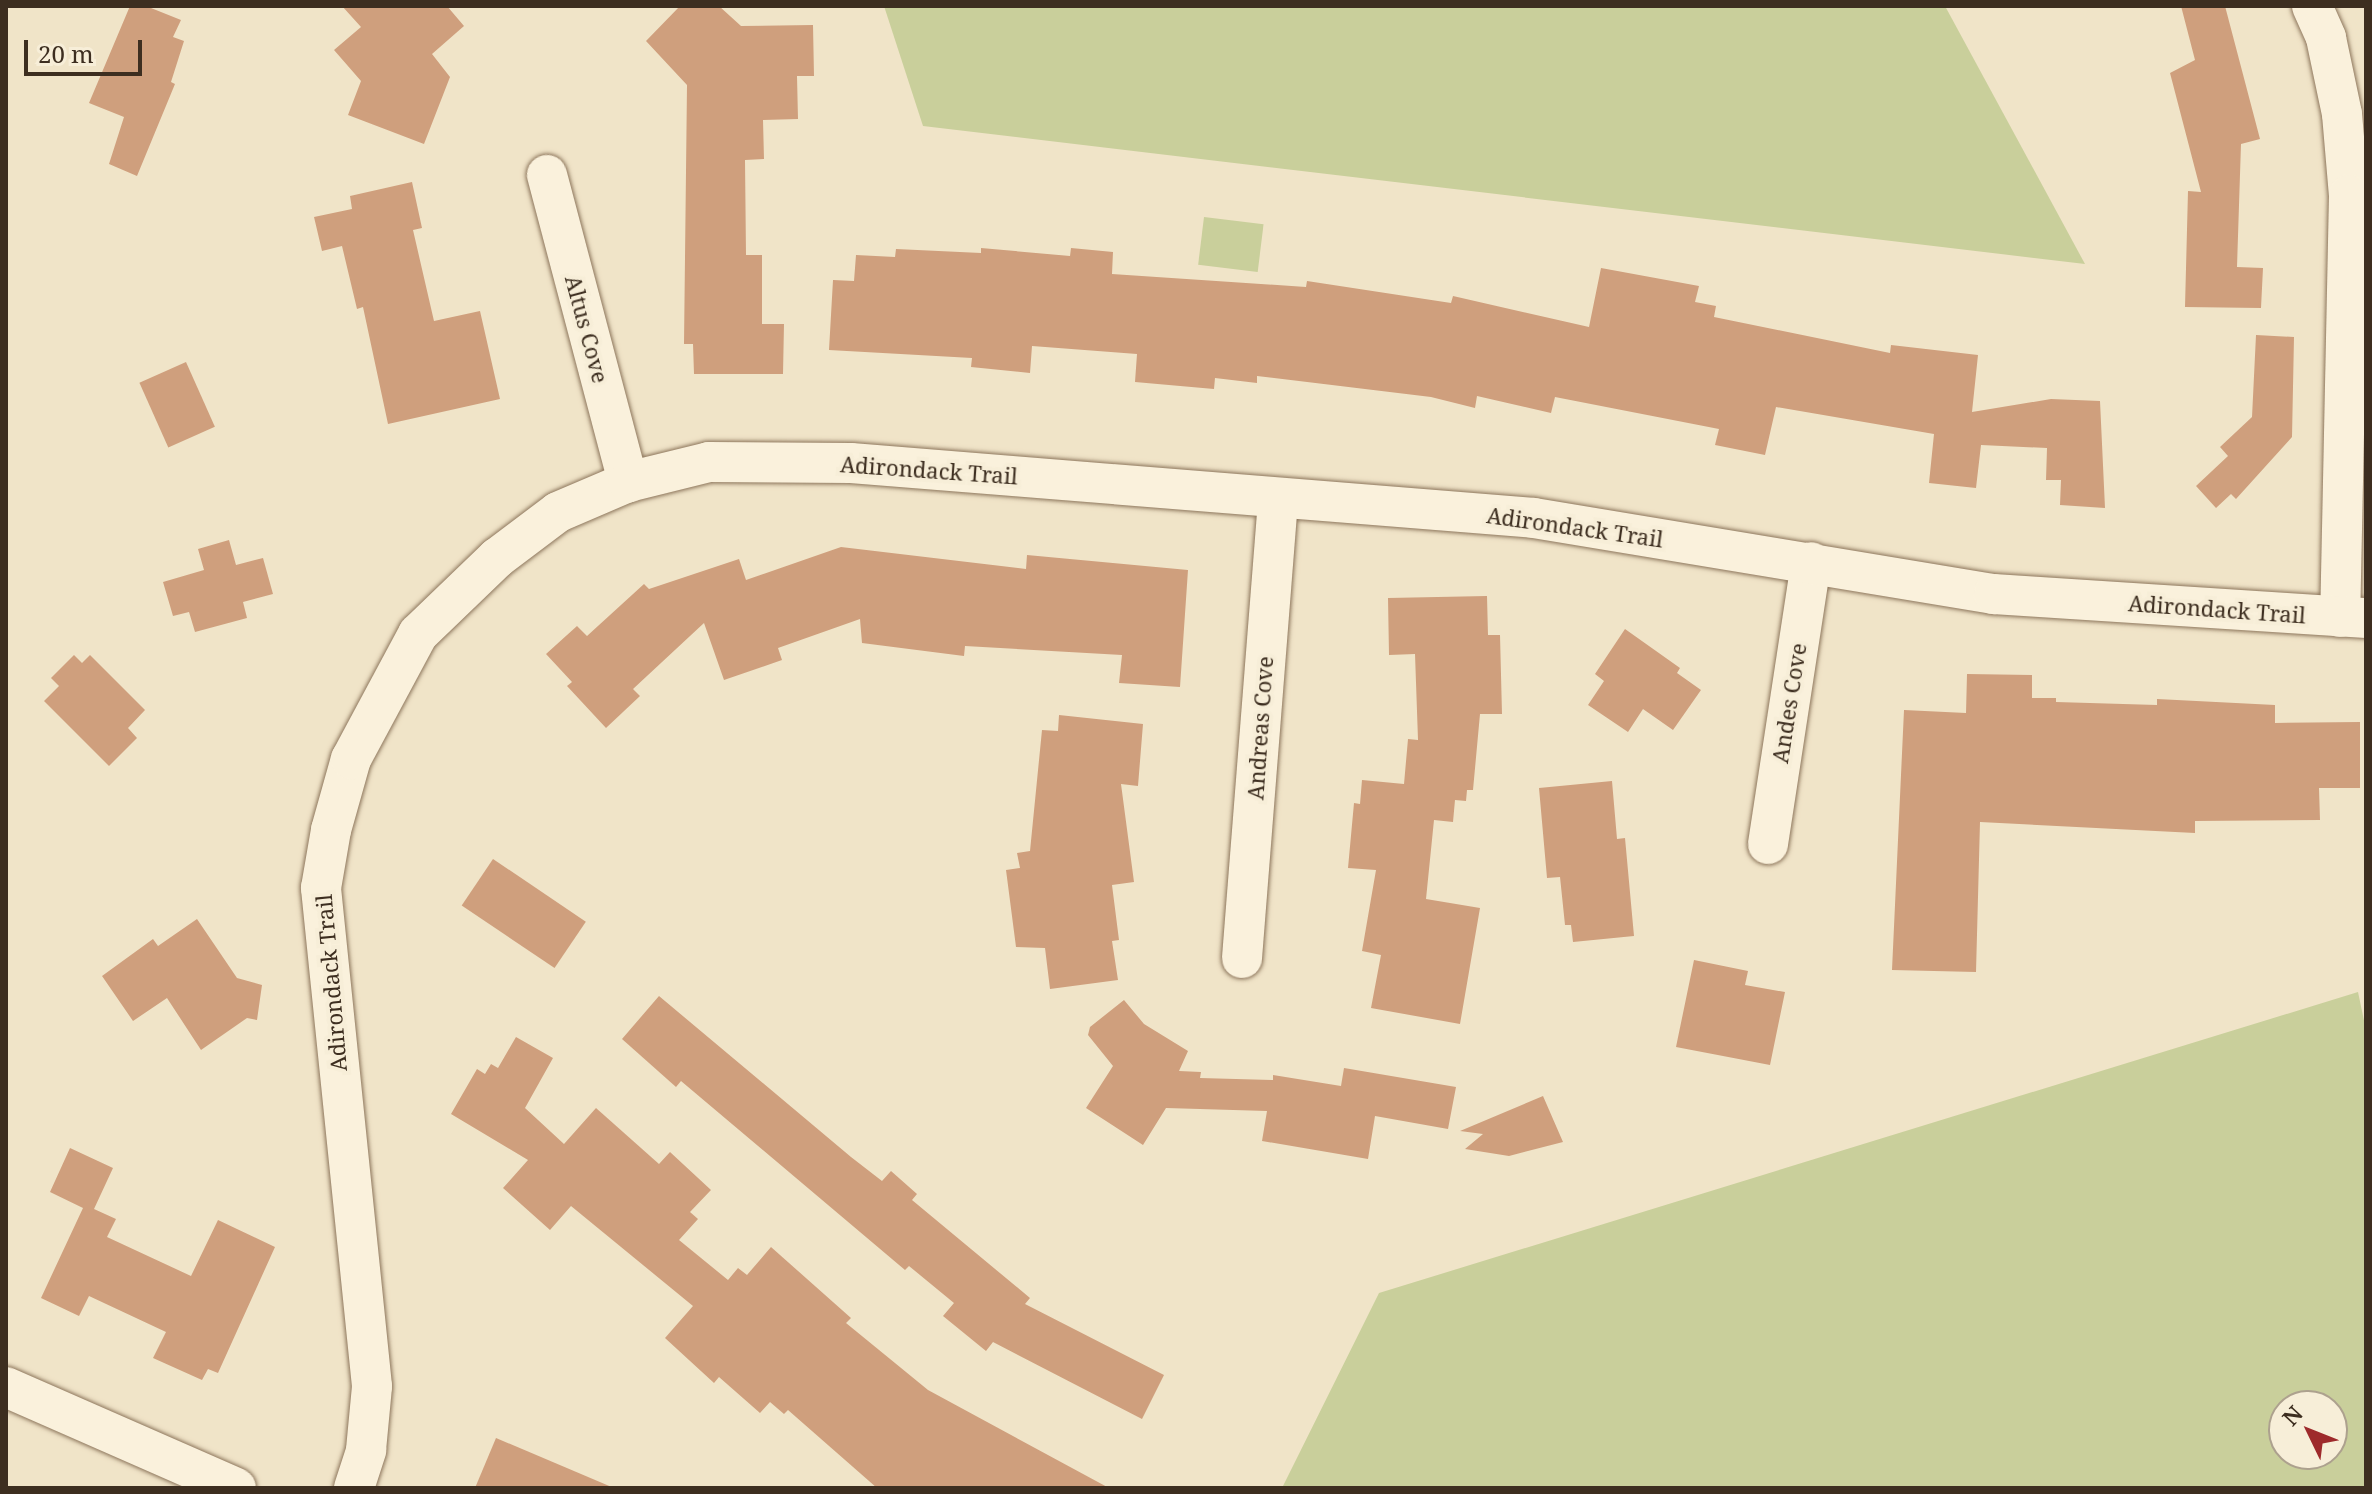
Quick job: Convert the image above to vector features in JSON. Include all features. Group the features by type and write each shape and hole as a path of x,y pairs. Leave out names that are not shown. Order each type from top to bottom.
{"street":[{"path":"2312,6 2326,38 2342,114 2349,195 2353,617"},
{"name":"Altus Cove","path":"547,175 628,482"},
{"name":"Adirondack Trail","path":"354,1488 366,1450 372,1386 321,888 331,830 351,759 418,634 497,558 558,512 628,482 709,462 783,461 1534,518 1994,594 2353,617"},
{"name":"Andreas Cove","path":"1242,958 1278,498"},
{"name":"Andes Cove","path":"1768,844 1811,562"},
{"path":"6,1387 236,1488"}],"green space":[{"path":"884,6 1945,6 2085,264 923,126"},
{"path":"1204,217 1264,224 1258,272 1198,265"},
{"path":"2358,992 2366,1030 2366,1488 1282,1488 1379,1293"}],"building":[{"path":"130,6 146,6 181,20 173,37 184,41 171,82 175,84 137,176 109,164 124,117 89,103"},
{"path":"342,6 447,6 464,26 432,54 450,77 424,144 348,115 361,81 334,50 361,27"},
{"path":"680,6 719,6 741,26 813,25 814,76 797,76 798,119 763,120 764,159 745,160 746,255 762,255 762,324 784,324 783,374 694,374 693,344 684,344 687,85 646,41"},
{"path":"2181,6 2225,6 2260,139 2241,144 2237,267 2263,268 2261,308 2185,307 2188,191 2201,192 2170,73 2195,60"},
{"path":"412,182 422,228 413,230 434,321 480,311 500,399 388,424 363,307 357,309 342,246 322,251 314,217 352,209 350,196"},
{"path":"981,248 1070,256 1071,248 1113,252 1112,274 1306,287 1307,281 1451,303 1453,296 1589,327 1601,268 1699,286 1695,302 1716,306 1714,317 1890,353 1891,345 1978,355 1972,412 2051,399 2100,401 2105,508 2060,505 2061,480 2046,480 2047,448 1981,445 1976,488 1929,483 1934,434 1776,407 1765,455 1715,445 1719,429 1555,397 1551,413 1477,396 1475,408 1431,397 1257,376 1257,383 1215,378 1214,389 1135,382 1137,354 1032,346 1030,373 971,367 972,358 829,350 833,280 854,281 856,255 895,257 896,249 981,253"},
{"path":"2256,335 2294,337 2292,437 2236,499 2231,494 2216,508 2196,486 2228,456 2220,447 2252,417"},
{"path":"186,362 215,427 168,448 139,383"},
{"path":"229,540 236,565 263,558 273,594 243,602 247,618 195,632 189,612 173,616 163,582 204,570 198,549"},
{"path":"841,547 1026,569 1027,555 1188,570 1180,687 1119,683 1122,655 965,646 964,656 862,643 860,619 778,648 782,660 724,680 704,623 633,689 640,696 606,728 567,686 572,682 546,654 577,626 587,636 644,584 649,589 739,559 746,580"},
{"path":"1487,596 1488,635 1500,635 1502,714 1480,714 1473,790 1467,790 1466,801 1455,800 1453,822 1434,820 1426,899 1480,908 1460,1024 1371,1008 1381,955 1362,951 1376,870 1348,868 1354,803 1360,804 1362,780 1404,784 1408,739 1418,740 1415,654 1389,655 1388,598"},
{"path":"1625,629 1680,668 1677,673 1701,690 1673,730 1643,709 1628,732 1588,705 1604,681 1595,674"},
{"path":"74,655 82,663 90,655 145,710 128,728 137,738 109,766 44,701 59,686 51,678"},
{"path":"1967,674 2032,675 2032,698 2056,698 2056,702 2157,705 2157,699 2275,705 2275,723 2360,722 2360,788 2319,788 2320,820 2195,821 2195,833 1980,822 1976,972 1892,970 1904,710 1966,713"},
{"path":"1059,715 1143,724 1138,786 1121,784 1134,882 1112,885 1119,940 1112,941 1118,980 1050,989 1045,948 1016,947 1006,870 1020,868 1017,853 1030,851 1042,730 1058,731"},
{"path":"1612,781 1617,839 1625,838 1634,936 1573,942 1571,925 1565,925 1560,877 1547,878 1539,788"},
{"path":"493,859 586,922 555,968 462,905"},
{"path":"197,919 237,978 262,985 257,1020 247,1018 201,1050 167,998 133,1021 102,976 153,939 158,946"},
{"path":"1694,960 1748,971 1745,985 1785,992 1770,1065 1676,1047"},
{"path":"659,996 882,1181 891,1171 917,1194 912,1200 1030,1298 1025,1304 1164,1375 1142,1419 993,1342 986,1351 943,1316 954,1303 909,1266 905,1270 681,1081 676,1087 622,1039"},
{"path":"1124,1000 1144,1024 1188,1051 1179,1071 1201,1072 1200,1078 1273,1080 1273,1075 1341,1086 1344,1068 1456,1087 1448,1129 1375,1116 1368,1159 1262,1141 1267,1111 1166,1108 1143,1145 1086,1108 1113,1066 1088,1035 1090,1027"},
{"path":"516,1037 553,1058 525,1108 564,1144 596,1108 659,1164 670,1152 711,1190 690,1212 698,1219 679,1240 728,1280 738,1268 747,1275 771,1247 851,1318 846,1323 928,1390 1109,1488 877,1488 788,1410 784,1414 770,1402 760,1413 719,1377 714,1383 665,1338 693,1306 571,1206 550,1230 503,1188 528,1160 451,1114 477,1069 485,1074 491,1064 498,1068"},
{"path":"1543,1096 1563,1142 1509,1156 1465,1149 1483,1134 1460,1131"},
{"path":"70,1148 113,1168 94,1209 116,1219 107,1237 191,1276 218,1220 275,1247 218,1373 208,1369 202,1380 153,1358 166,1332 89,1296 79,1316 41,1298 83,1208 50,1192"},
{"path":"496,1438 614,1488 475,1488"}]}
